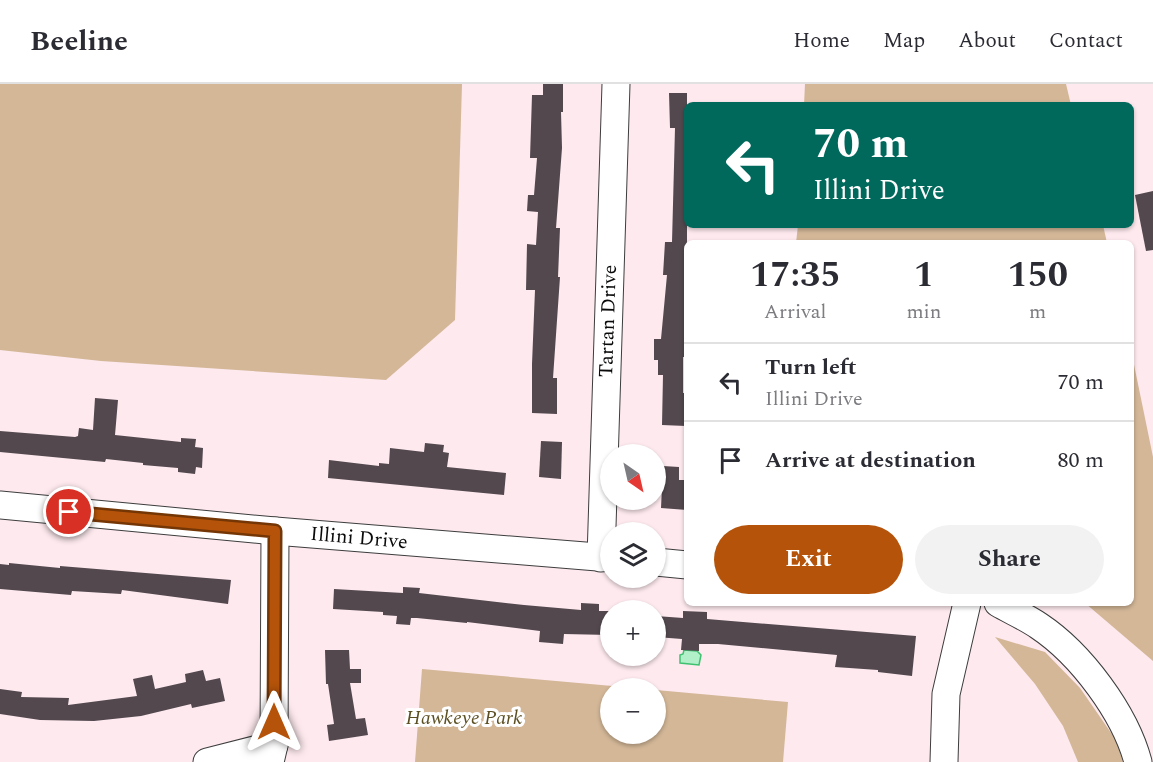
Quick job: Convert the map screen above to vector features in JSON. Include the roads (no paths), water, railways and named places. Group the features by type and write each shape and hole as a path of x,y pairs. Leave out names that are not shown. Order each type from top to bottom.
{"street":[{"name":"Tartan Drive","path":"607,522 616,84"},
{"name":"Illini Drive","path":"0,505 275,531 600,558"},
{"path":"207,762 275,756 275,531"},
{"path":"666,563 684,565"},
{"path":"944,762 946,694 966,606"},
{"path":"1003,606 1039,626 1067,649 1094,681 1123,723 1138,762"}],"park label":[{"name":"Hawkeye Park","path":"464,718"}]}
